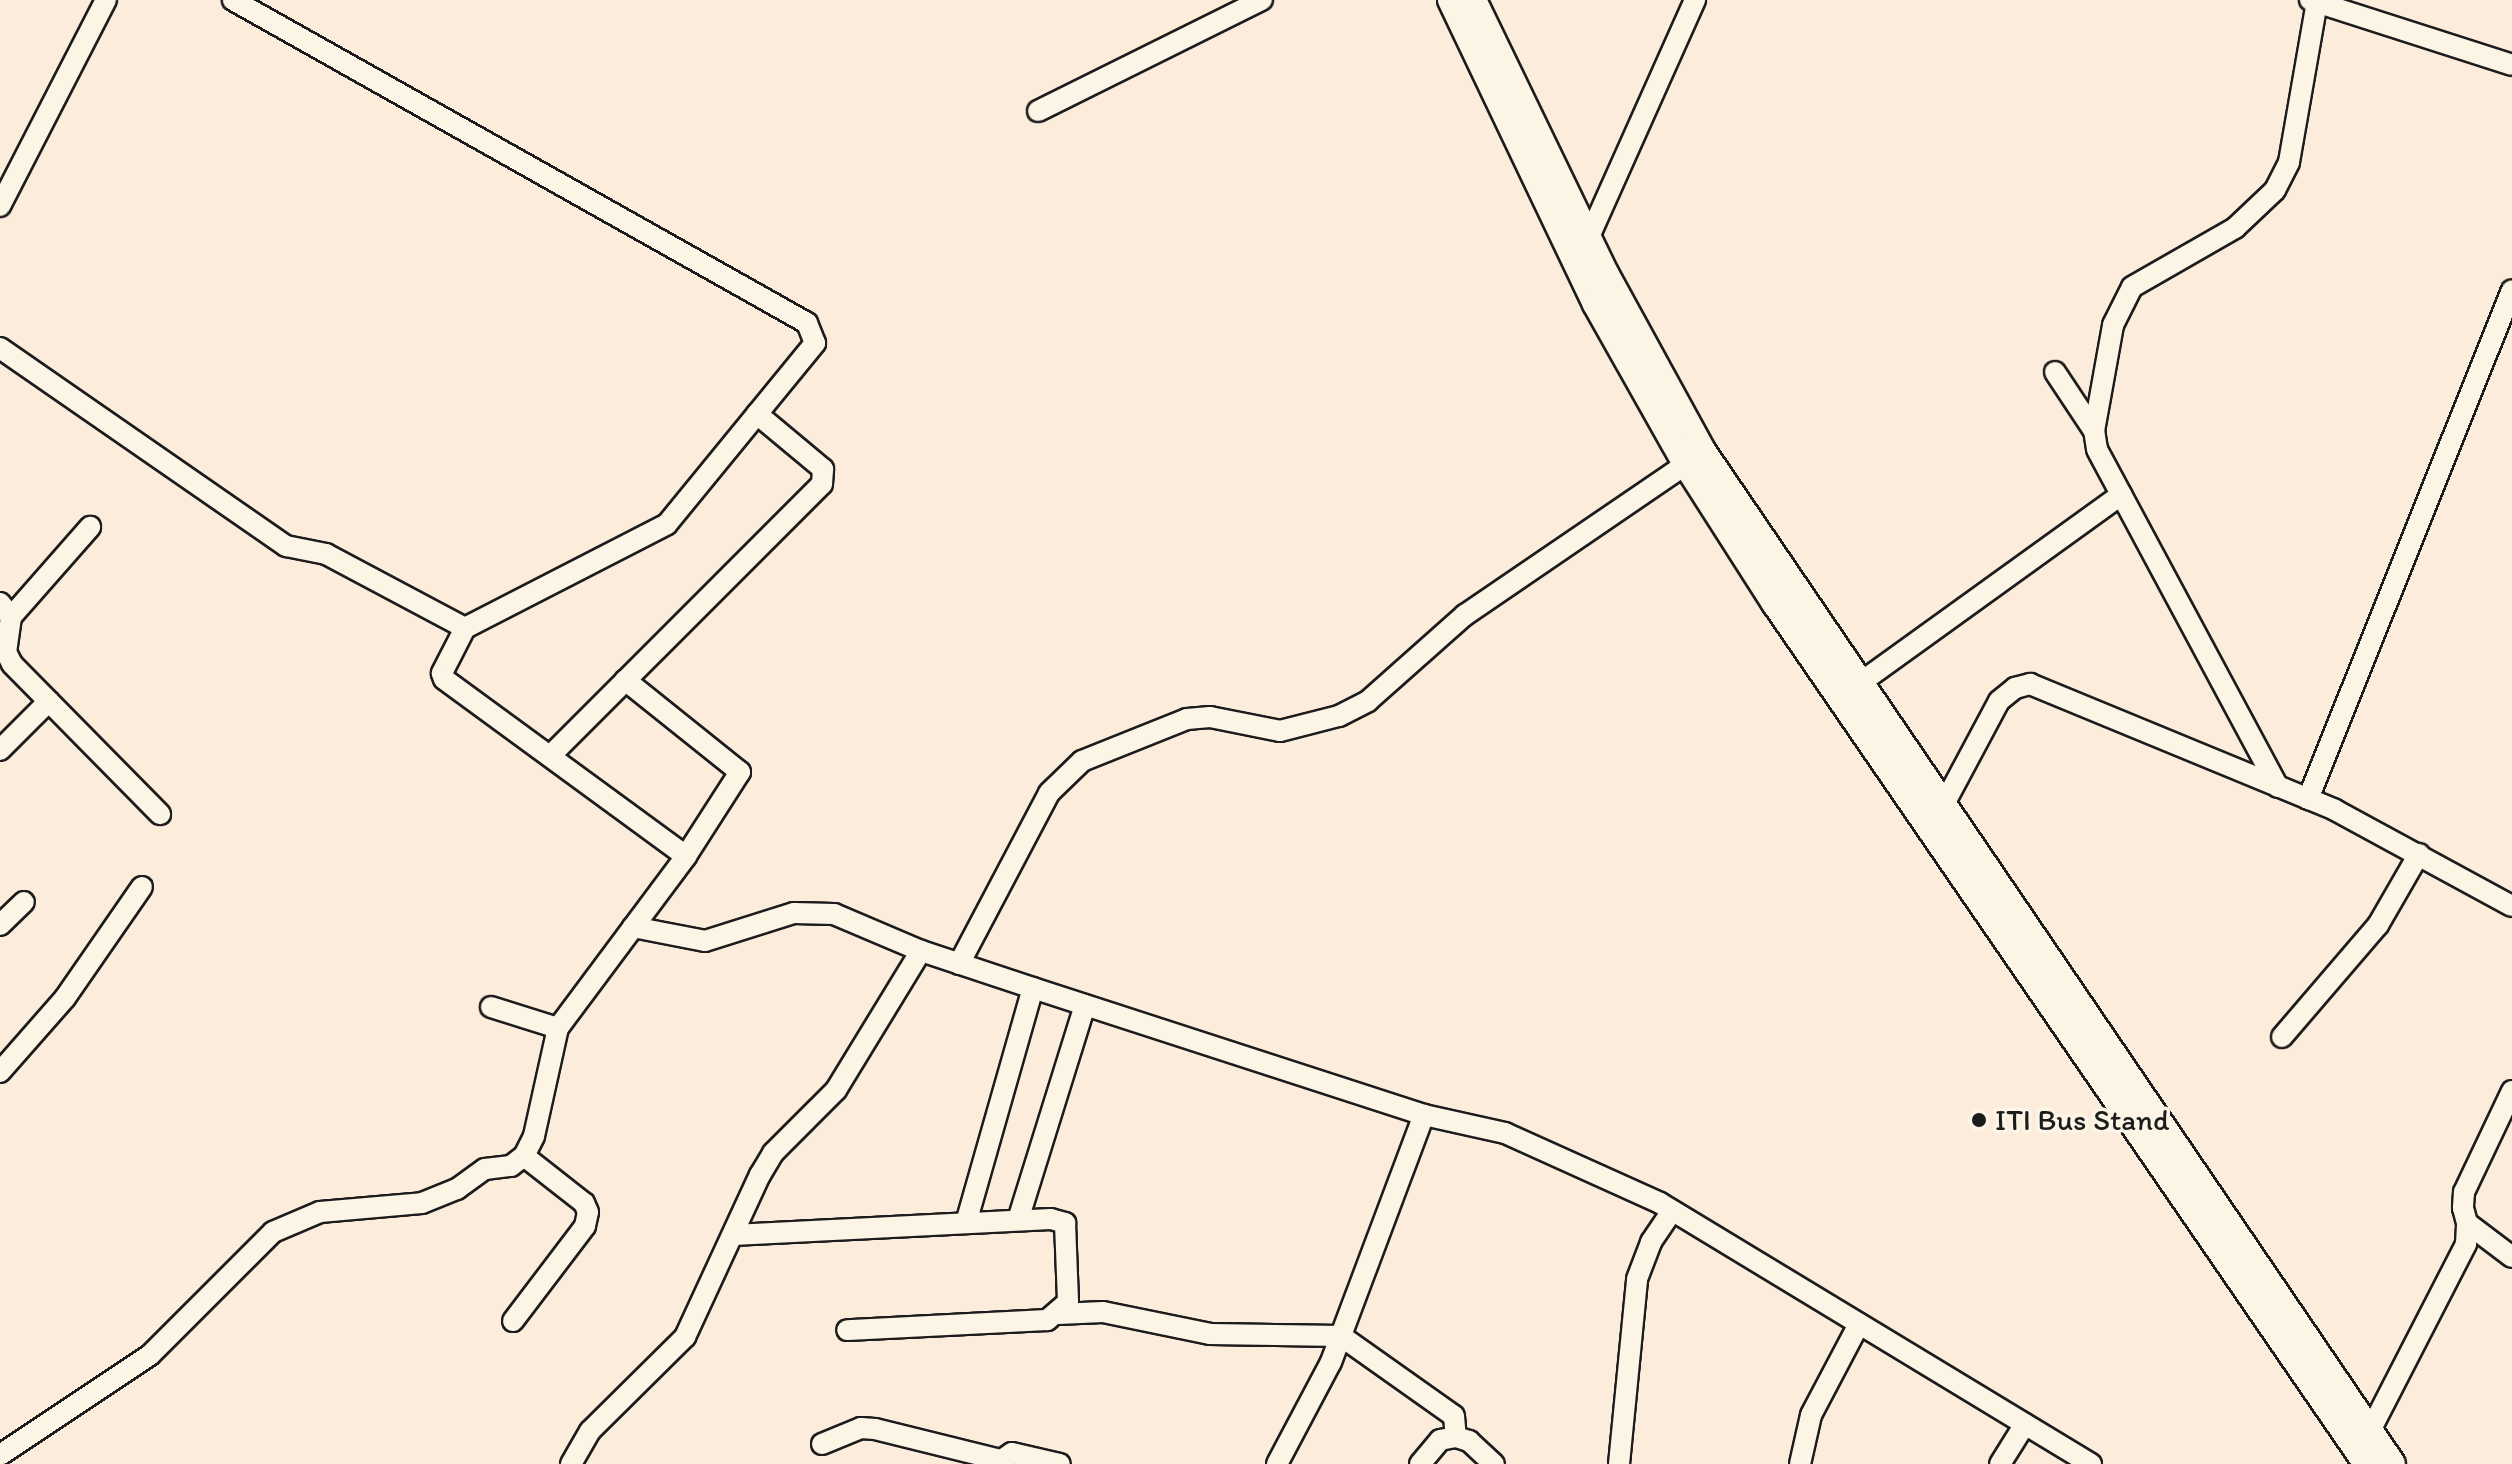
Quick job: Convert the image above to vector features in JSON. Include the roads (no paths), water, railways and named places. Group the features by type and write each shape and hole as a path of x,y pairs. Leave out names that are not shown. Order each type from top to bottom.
{"street":[{"path":"0,206 106,0"},
{"path":"233,0 807,323 815,343 667,524 465,628 442,673 444,679 686,856"},
{"path":"1038,111 1262,0"},
{"path":"1451,0 1596,304 1686,464 1775,603 2157,1137"},
{"path":"1473,0 1589,237 1703,452 1943,806 2367,1464"},
{"path":"1589,237 1695,0"},
{"path":"2278,787 2097,449 2094,431 2113,325 2132,287 2235,228 2275,190 2289,162 2313,1 2512,65"},
{"path":"2308,799 2512,290"},
{"path":"0,348 286,546 326,554 465,628"},
{"path":"2055,372 2094,431"},
{"path":"551,755 822,484 823,469 757,414"},
{"path":"959,964 1049,793 1082,761 1187,719 1210,717 1280,731 1339,716 1368,701 1465,615 1686,464"},
{"path":"1860,683 2121,495"},
{"path":"90,527 6,610 6,652 49,701 160,814"},
{"path":"0,1455 150,1355 273,1232 320,1212 422,1203 457,1189 485,1169 511,1166 524,1156 534,1136 558,1028 686,856 740,772 625,680"},
{"path":"1943,806 1999,701 2015,688 2030,684 2308,799 2419,854 2512,906"},
{"path":"0,750 49,701"},
{"path":"2282,1037 2378,925 2419,854"},
{"path":"0,1072 65,998 142,887"},
{"path":"0,925 24,902"},
{"path":"633,927 705,941 794,913 834,914 959,964 1424,1115 1505,1133 1672,1211 2091,1464"},
{"path":"571,1464 590,1431 685,1337 773,1153 836,1090 921,951"},
{"path":"966,1223 1033,988"},
{"path":"1018,1220 1085,1005"},
{"path":"491,1007 558,1028"},
{"path":"2371,1429 2466,1244 2464,1192 2512,1091"},
{"path":"1277,1464 1341,1336 1424,1115"},
{"path":"513,1321 585,1226 588,1212 584,1203 524,1156"},
{"path":"2193,1190 2371,1429 2392,1464"},
{"path":"1619,1464 1637,1279 1651,1242 1672,1211"},
{"path":"733,1235 1018,1220 1065,1223 1068,1302 1058,1314 1047,1320 847,1330"},
{"path":"2467,1223 2512,1257"},
{"path":"1058,1314 1103,1312 1210,1334 1341,1336 1454,1416 1456,1437"},
{"path":"1800,1464 1811,1415 1859,1324"},
{"path":"2000,1464 2025,1424"},
{"path":"822,1444 861,1428 875,1429 998,1462 1012,1453 1060,1464"},
{"path":"1420,1464 1440,1440 1456,1437 1469,1441 1494,1464"}],"place":[{"name":"ITI Bus Stand","path":"1979,1120"}]}
